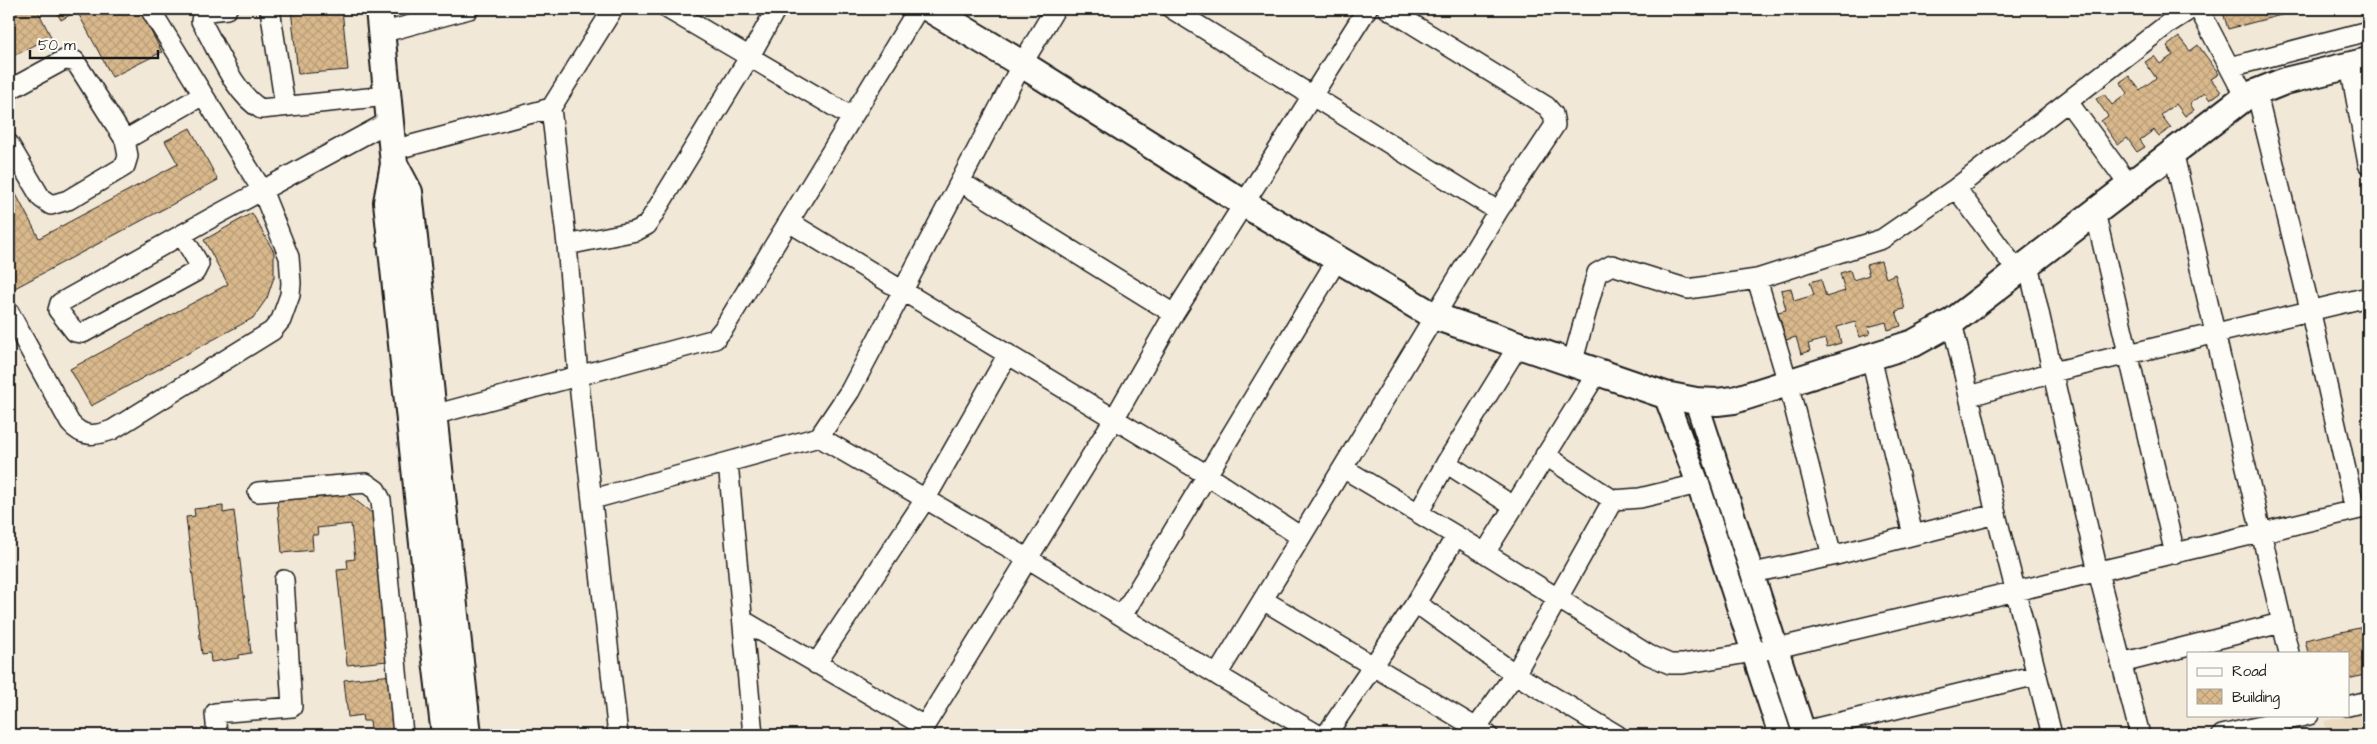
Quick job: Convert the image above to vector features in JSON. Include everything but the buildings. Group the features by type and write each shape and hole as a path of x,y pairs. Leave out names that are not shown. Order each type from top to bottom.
{"main road":[{"path":"930,9 1022,64 1244,203 1434,316 1665,395 1696,401 1717,402 1734,400 1914,343 1952,322 2173,151 2250,94 2284,81 2359,63"},
{"path":"380,21 393,157 387,202 422,418 468,735"},
{"path":"422,418 428,590 445,735"}],"street":[{"path":"9,312 77,430 85,435 97,435 112,430 272,330 280,320 290,295 291,271 289,257 262,190 150,9"},
{"path":"227,9 209,11 202,15 202,21 241,92 252,103 261,108 387,96"},
{"path":"270,9 285,106"},
{"path":"380,21 469,9"},
{"path":"613,9 551,108 567,245 578,375 618,735"},
{"path":"668,9 852,117"},
{"path":"567,245 636,231 647,225 750,56 776,9"},
{"path":"422,418 714,339 724,328 918,9"},
{"path":"593,499 819,437 850,391 904,292 1022,64 1055,9"},
{"path":"1172,9 1498,211"},
{"path":"744,621 922,731 1114,419 1174,314 1368,9"},
{"path":"1218,674 1498,211 1555,124 1553,114 1546,106 1388,9"},
{"path":"1572,364 1597,273 1603,269 1612,266 1688,289 1757,279 1882,239 1956,188 2169,23 2191,9"},
{"path":"1343,468 1419,512 1654,658 1670,664 1683,664 1778,648 2014,590 2098,572 2362,509 2310,309 2250,94 2230,67 2199,9"},
{"path":"2230,67 2368,31"},
{"path":"9,90 64,60 76,61 125,140 128,156 125,166 68,200 51,205 41,198 9,144"},
{"path":"2359,63 2368,164"},
{"path":"125,140 203,95"},
{"path":"2068,102 2129,185"},
{"path":"393,157 551,108"},
{"path":"182,235 199,264 195,272 83,333 75,332 58,310 60,303 262,190 390,122"},
{"path":"2173,151 2289,652"},
{"path":"961,182 1174,314"},
{"path":"1956,188 2023,268 2052,372 2120,663 2140,735"},
{"path":"2095,212 2174,554"},
{"path":"789,222 1207,475 1301,537"},
{"path":"1122,616 1338,258"},
{"path":"1757,279 1788,383 1832,556"},
{"path":"1970,396 2052,372 2214,334 2310,309 2368,297"},
{"path":"1952,322 2014,590 2052,735"},
{"path":"1419,512 1446,463 1518,346"},
{"path":"816,664 926,498 1008,354"},
{"path":"1871,356 1913,535"},
{"path":"1486,553 1597,373"},
{"path":"1665,395 1698,484 1780,735"},
{"path":"1696,401 1805,733 2037,676"},
{"path":"819,437 1027,558 1318,735"},
{"path":"1545,455 1612,500 1640,498 1698,484"},
{"path":"728,462 753,735"},
{"path":"1446,463 1514,506"},
{"path":"258,492 366,483 376,490 381,500 403,735"},
{"path":"1263,600 1373,666 1478,733 1515,674 1612,500"},
{"path":"1753,573 1832,556 1996,514"},
{"path":"1326,735 1416,603 1456,536"},
{"path":"217,735 216,713 292,707 284,580"},
{"path":"1416,603 1515,674 1617,735"},
{"path":"2120,663 2281,623"},
{"path":"2350,706 2368,701"},
{"path":"2222,735 2304,716"}],"shaded area":[{"path":"2368,712 2368,735 2328,735 2324,721"}]}
